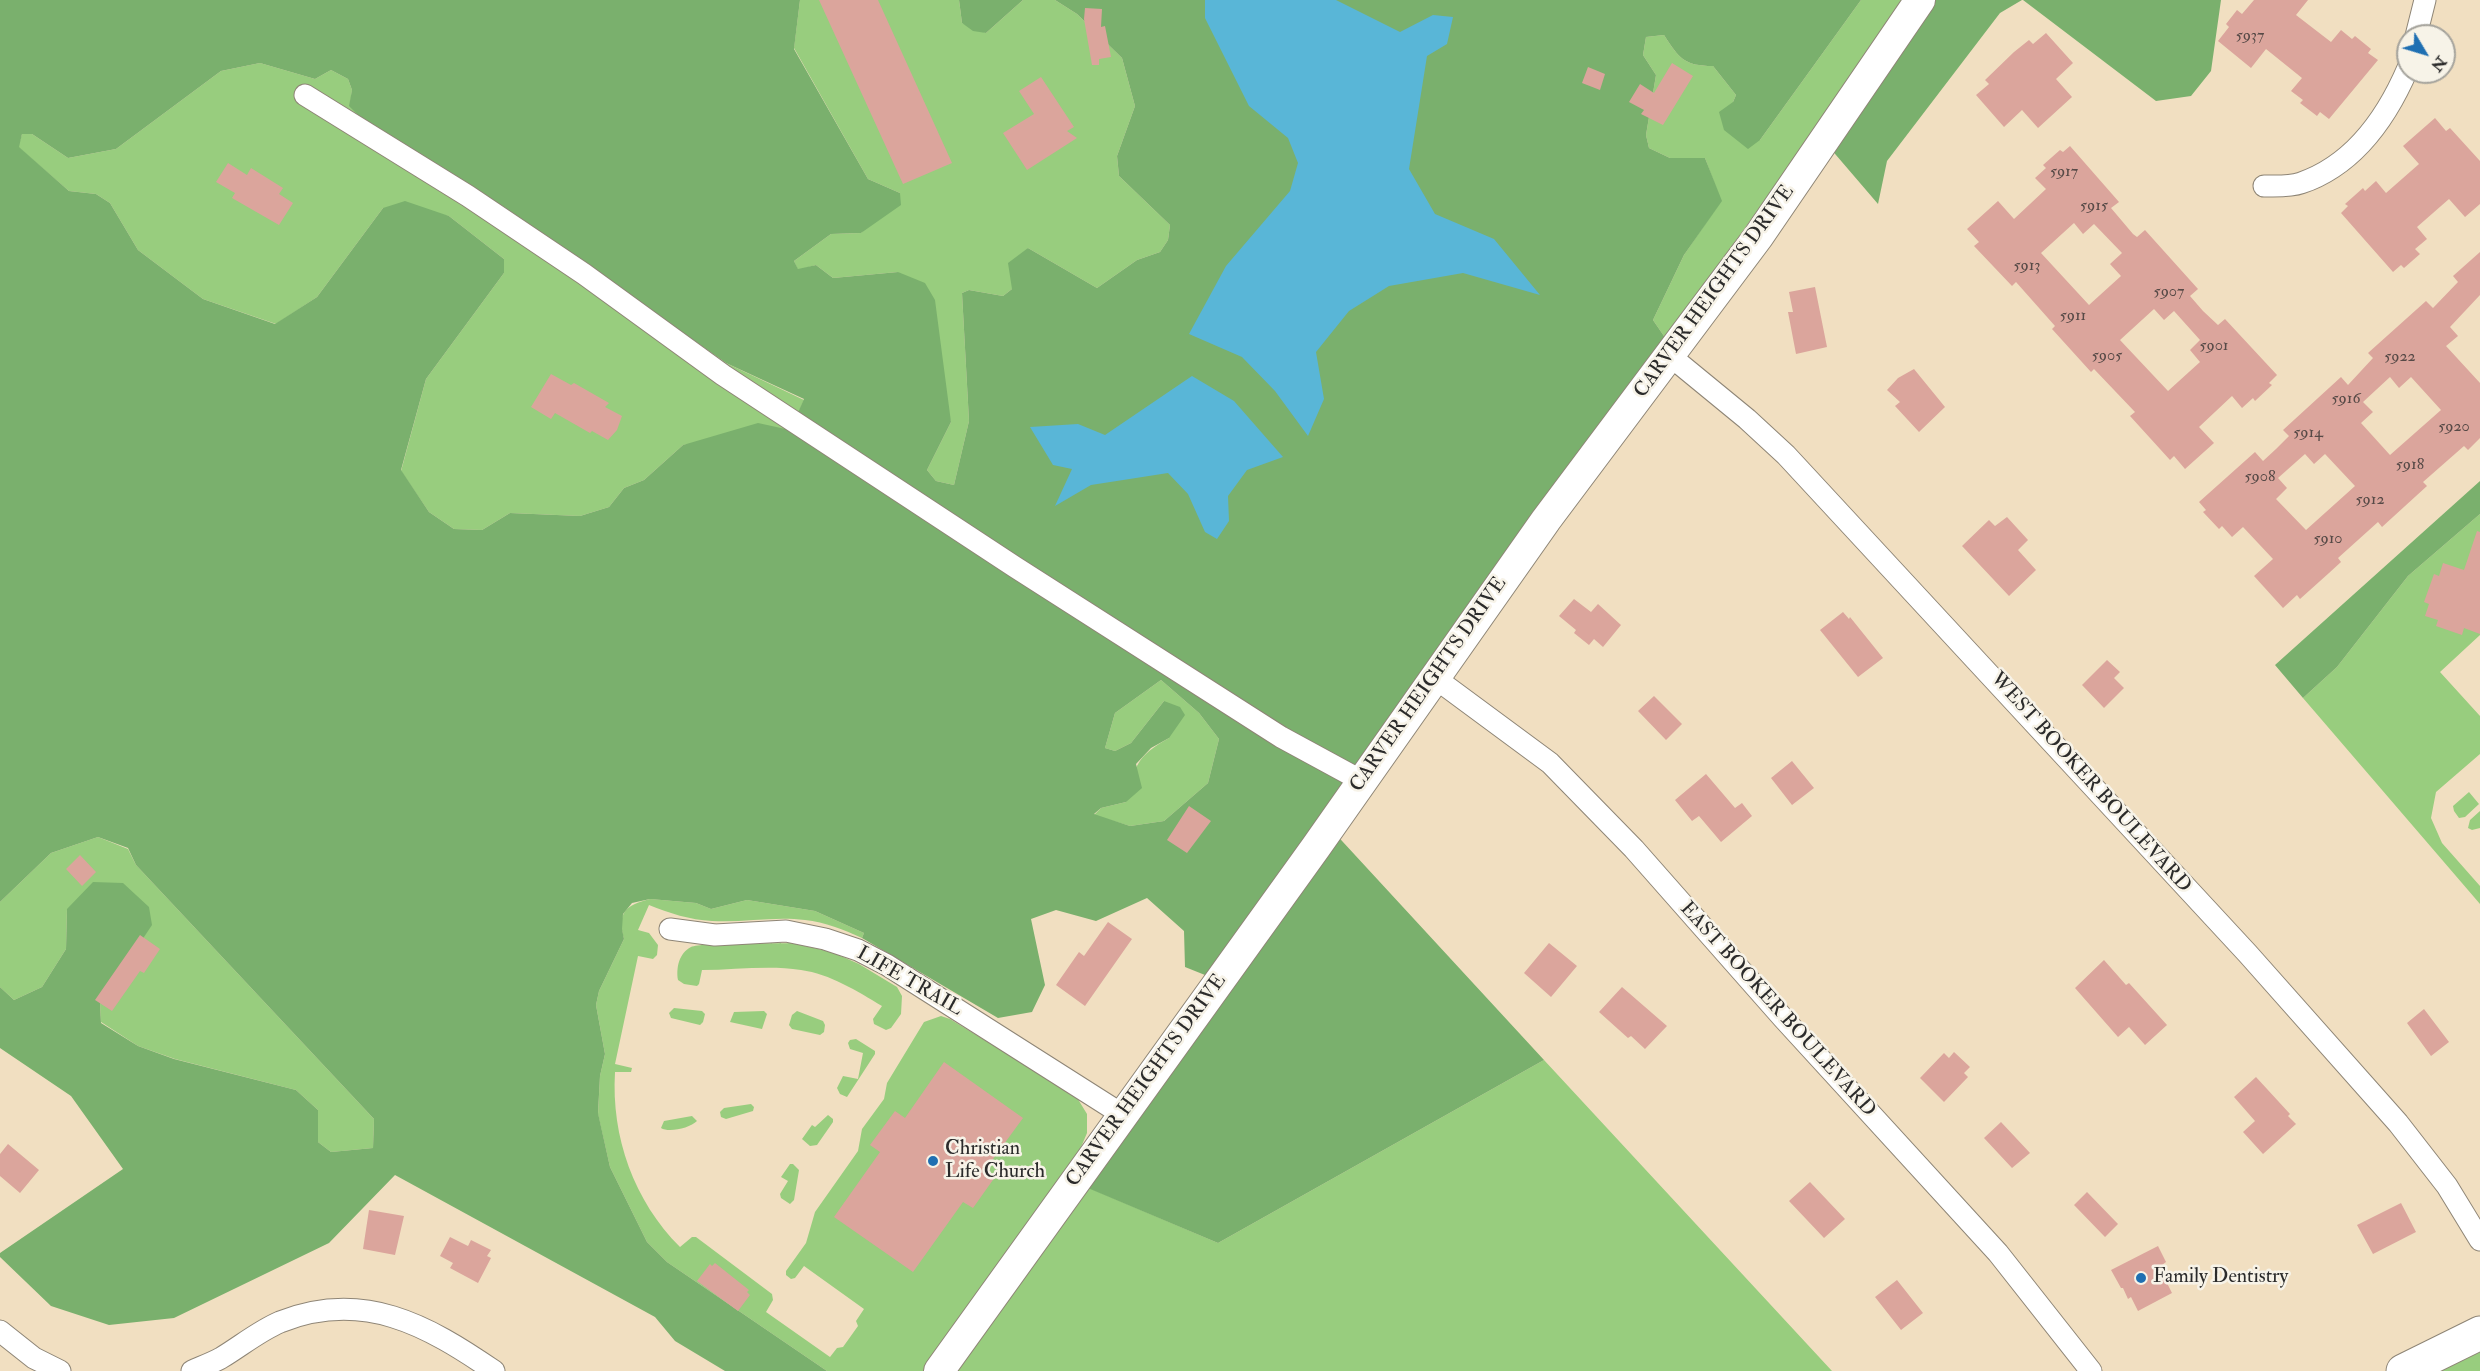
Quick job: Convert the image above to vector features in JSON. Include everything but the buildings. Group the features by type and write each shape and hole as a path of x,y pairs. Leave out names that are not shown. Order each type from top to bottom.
{"main road":[{"path":"2403,1371 2480,1333"}],"street":[{"name":"CARVER HEIGHTS DRIVE","path":"939,1371 1546,520 1758,237 1920,0"},
{"path":"2419,24 2425,0"},
{"path":"2264,186 2299,184 2328,171 2366,139 2394,100 2401,84"},
{"path":"305,95 468,196 584,274 723,375 1005,560 1281,737 1362,781"},
{"name":"WEST BOOKER BOULEVARD","path":"1669,355 1747,419 1786,455 1979,662 2126,825 2248,954 2398,1123 2447,1186 2480,1240"},
{"name":"EAST BOOKER BOULEVARD","path":"1435,678 1550,763 1634,849 1783,1018 1998,1253 2091,1371"},
{"name":"LIFE TRAIL","path":"670,929 715,934 786,931 825,939 858,950 887,965 1123,1114"},
{"path":"192,1371 219,1359 280,1322 313,1313 351,1310 389,1314 424,1327 455,1344 494,1371"},
{"path":"0,1332 34,1358 60,1371"}],"green space":[{"path":"0,0 800,0 794,49 868,179 900,193 901,205 861,233 831,234 794,261 798,269 816,265 833,278 898,272 925,283 935,300 951,422 927,470 936,481 954,485 969,421 962,293 969,290 1003,296 1012,289 1008,263 1028,248 1097,288 1137,260 1160,252 1168,240 1170,225 1119,176 1117,156 1135,106 1122,58 1077,14 1055,0 1861,0 1760,140 1748,149 1724,130 1719,112 1733,102 1736,95 1713,66 1703,66 1683,59 1664,35 1646,37 1643,55 1656,75 1646,135 1649,148 1670,158 1705,158 1722,201 1684,255 1653,320 1666,339 1210,977 1185,967 1184,931 1147,898 1096,921 1056,910 1031,919 1045,985 1032,1012 998,1018 862,938 864,933 815,911 747,900 711,909 696,903 650,899 632,903 623,914 624,939 599,991 596,1005 605,1054 600,1076 598,1113 610,1167 647,1242 667,1262 827,1371 725,1371 675,1341 655,1317 395,1175 329,1243 174,1318 109,1325 51,1306 0,1257 0,1253 123,1169 71,1096 0,1048 0,987 14,1000 42,987 66,949 67,909 93,882 123,883 149,907 152,925 100,1003 101,1023 138,1046 174,1059 296,1090 318,1110 318,1142 331,1152 373,1148 374,1119 136,865 128,848 98,837 51,853 0,902","holes":["260,63 315,79 331,70 348,79 352,90 349,106 364,121 504,207 726,363 804,399 790,430 758,423 683,445 644,480 624,488 609,507 580,516 510,513 482,530 454,529 429,512 401,470 426,379 504,273 504,259 449,216 405,201 383,208 317,297 275,324 203,299 138,250 110,203 96,194 69,191 19,147 22,134 32,134 68,158 116,149 221,71","1161,680 1199,713 1219,739 1208,783 1164,821 1130,826 1094,814 1101,808 1126,802 1142,788 1136,764 1151,748 1169,738 1185,715 1180,707 1164,701 1131,743 1115,751 1105,748 1115,713"]},
{"path":"800,0 959,0 962,23 986,33 1023,0 1055,0 1077,14 1122,58 1135,106 1117,156 1119,176 1170,225 1168,240 1160,252 1137,260 1097,288 1028,248 1012,289 1003,296 969,290 962,293 969,421 954,485 936,481 927,470 951,422 898,272 833,278 816,265 798,270 794,261 831,234 861,233 900,193 868,179 794,48"},
{"path":"959,0 1023,0 986,33 973,31 962,23"},
{"path":"1861,0 1907,0 1666,339 1653,320 1684,255 1721,201 1705,158 1670,158 1649,148 1646,135 1656,75 1643,55 1646,37 1664,35 1683,59 1703,66 1713,66 1736,95 1733,102 1760,140"},
{"path":"1936,0 2022,0 2000,13 1887,161 1878,204 1830,148"},
{"path":"2023,0 2221,0 2211,71 2191,96 2156,101"},
{"path":"260,63 315,79 331,70 348,79 352,90 350,106 504,207 726,363 804,400 790,430 683,445 644,480 624,488 609,507 580,516 510,513 482,530 454,529 429,512 401,471 426,379 504,273 504,259 449,216 383,208 317,297 276,324 203,299 138,250 110,203 96,194 69,191 18,147 22,134 32,134 68,158 116,149 221,71"},
{"path":"2480,481 2480,514 2408,576 2337,667 2303,698 2275,665"},
{"path":"2480,514 2480,635 2440,672 2480,716 2480,754 2436,792 2431,818 2442,843 2480,886 2480,904 2303,698 2337,667 2408,576"},
{"path":"1161,680 1199,713 1219,739 1208,783 1164,821 1130,826 1094,815 1101,808 1126,802 1138,764 1149,751 1169,738 1164,701 1131,743 1115,751 1105,748 1115,713"},
{"path":"2469,792 2479,804 2465,817 2459,818 2453,806"},
{"path":"2480,811 2480,828 2472,830 2468,828 2470,820"},
{"path":"1331,829 1544,1060 1218,1243 1076,1183"},
{"path":"98,837 128,849 136,865 374,1119 373,1148 331,1152 318,1142 318,1110 296,1090 175,1059 138,1046 101,1022 100,1003 67,909 66,949 42,987 14,1000 0,987 0,902 51,853"},
{"path":"650,899 696,903 711,909 747,900 815,911 864,933 862,938 827,924 793,919 704,920 680,916 649,905 638,930 649,933 658,945 657,955 653,959 638,956 615,1064 632,1068 631,1072 615,1072 617,1120 622,1144 638,1189 664,1229 680,1247 692,1237 696,1237 772,1294 773,1300 766,1312 830,1357 837,1348 843,1347 858,1326 856,1321 864,1309 804,1266 795,1278 791,1279 786,1275 786,1271 806,1243 815,1212 858,1151 862,1129 884,1099 887,1083 924,1022 941,1016 950,1019 1076,1096 1087,1114 1087,1133 1068,1178 931,1371 827,1371 667,1262 647,1242 610,1167 598,1114 600,1076 605,1054 596,1005 599,991 624,939 622,923 625,912 634,904"},
{"path":"791,943 832,952 859,964 897,987 902,996 901,1014 891,1028 886,1030 874,1024 873,1019 882,1006 843,984 812,972 777,968 702,970 697,986 684,984 678,980 679,961 691,947"},
{"path":"674,1008 702,1011 705,1014 703,1022 700,1025 671,1018 669,1013"},
{"path":"764,1011 767,1014 762,1029 730,1022 734,1012"},
{"path":"797,1011 823,1021 824,1032 820,1035 792,1029 789,1025 792,1015"},
{"path":"856,1039 875,1051 875,1054 847,1097 840,1094 837,1088 843,1076 858,1079 863,1053 850,1049 848,1043"},
{"path":"1544,1060 1832,1371 957,1371 1087,1187 1218,1243"},
{"path":"751,1104 754,1107 753,1111 726,1119 721,1117 720,1112 724,1108"},
{"path":"828,1115 833,1122 817,1145 810,1146 802,1139 812,1125 815,1127"},
{"path":"692,1116 697,1121 690,1126 674,1130 661,1128 664,1121"},
{"path":"790,1164 799,1170 794,1200 790,1204 781,1198 780,1194 788,1181 781,1177"},
{"path":"2480,1350 2480,1371 2439,1371"}],"water":[{"path":"1205,0 1336,0 1400,32 1433,15 1453,17 1447,44 1427,56 1409,169 1435,214 1494,239 1540,295 1463,273 1389,286 1349,311 1316,352 1324,399 1308,436 1275,391 1242,357 1189,334 1226,266 1290,191 1298,163 1288,138 1249,106 1205,18"},
{"path":"1192,376 1234,401 1283,457 1247,470 1228,496 1229,521 1217,539 1205,532 1188,494 1168,473 1091,485 1055,506 1072,469 1053,465 1030,427 1078,424 1105,435"}],"place":[{"name":"Christian Life Church","path":"933,1161"},
{"name":"Family Dentistry","path":"2141,1278"}]}
